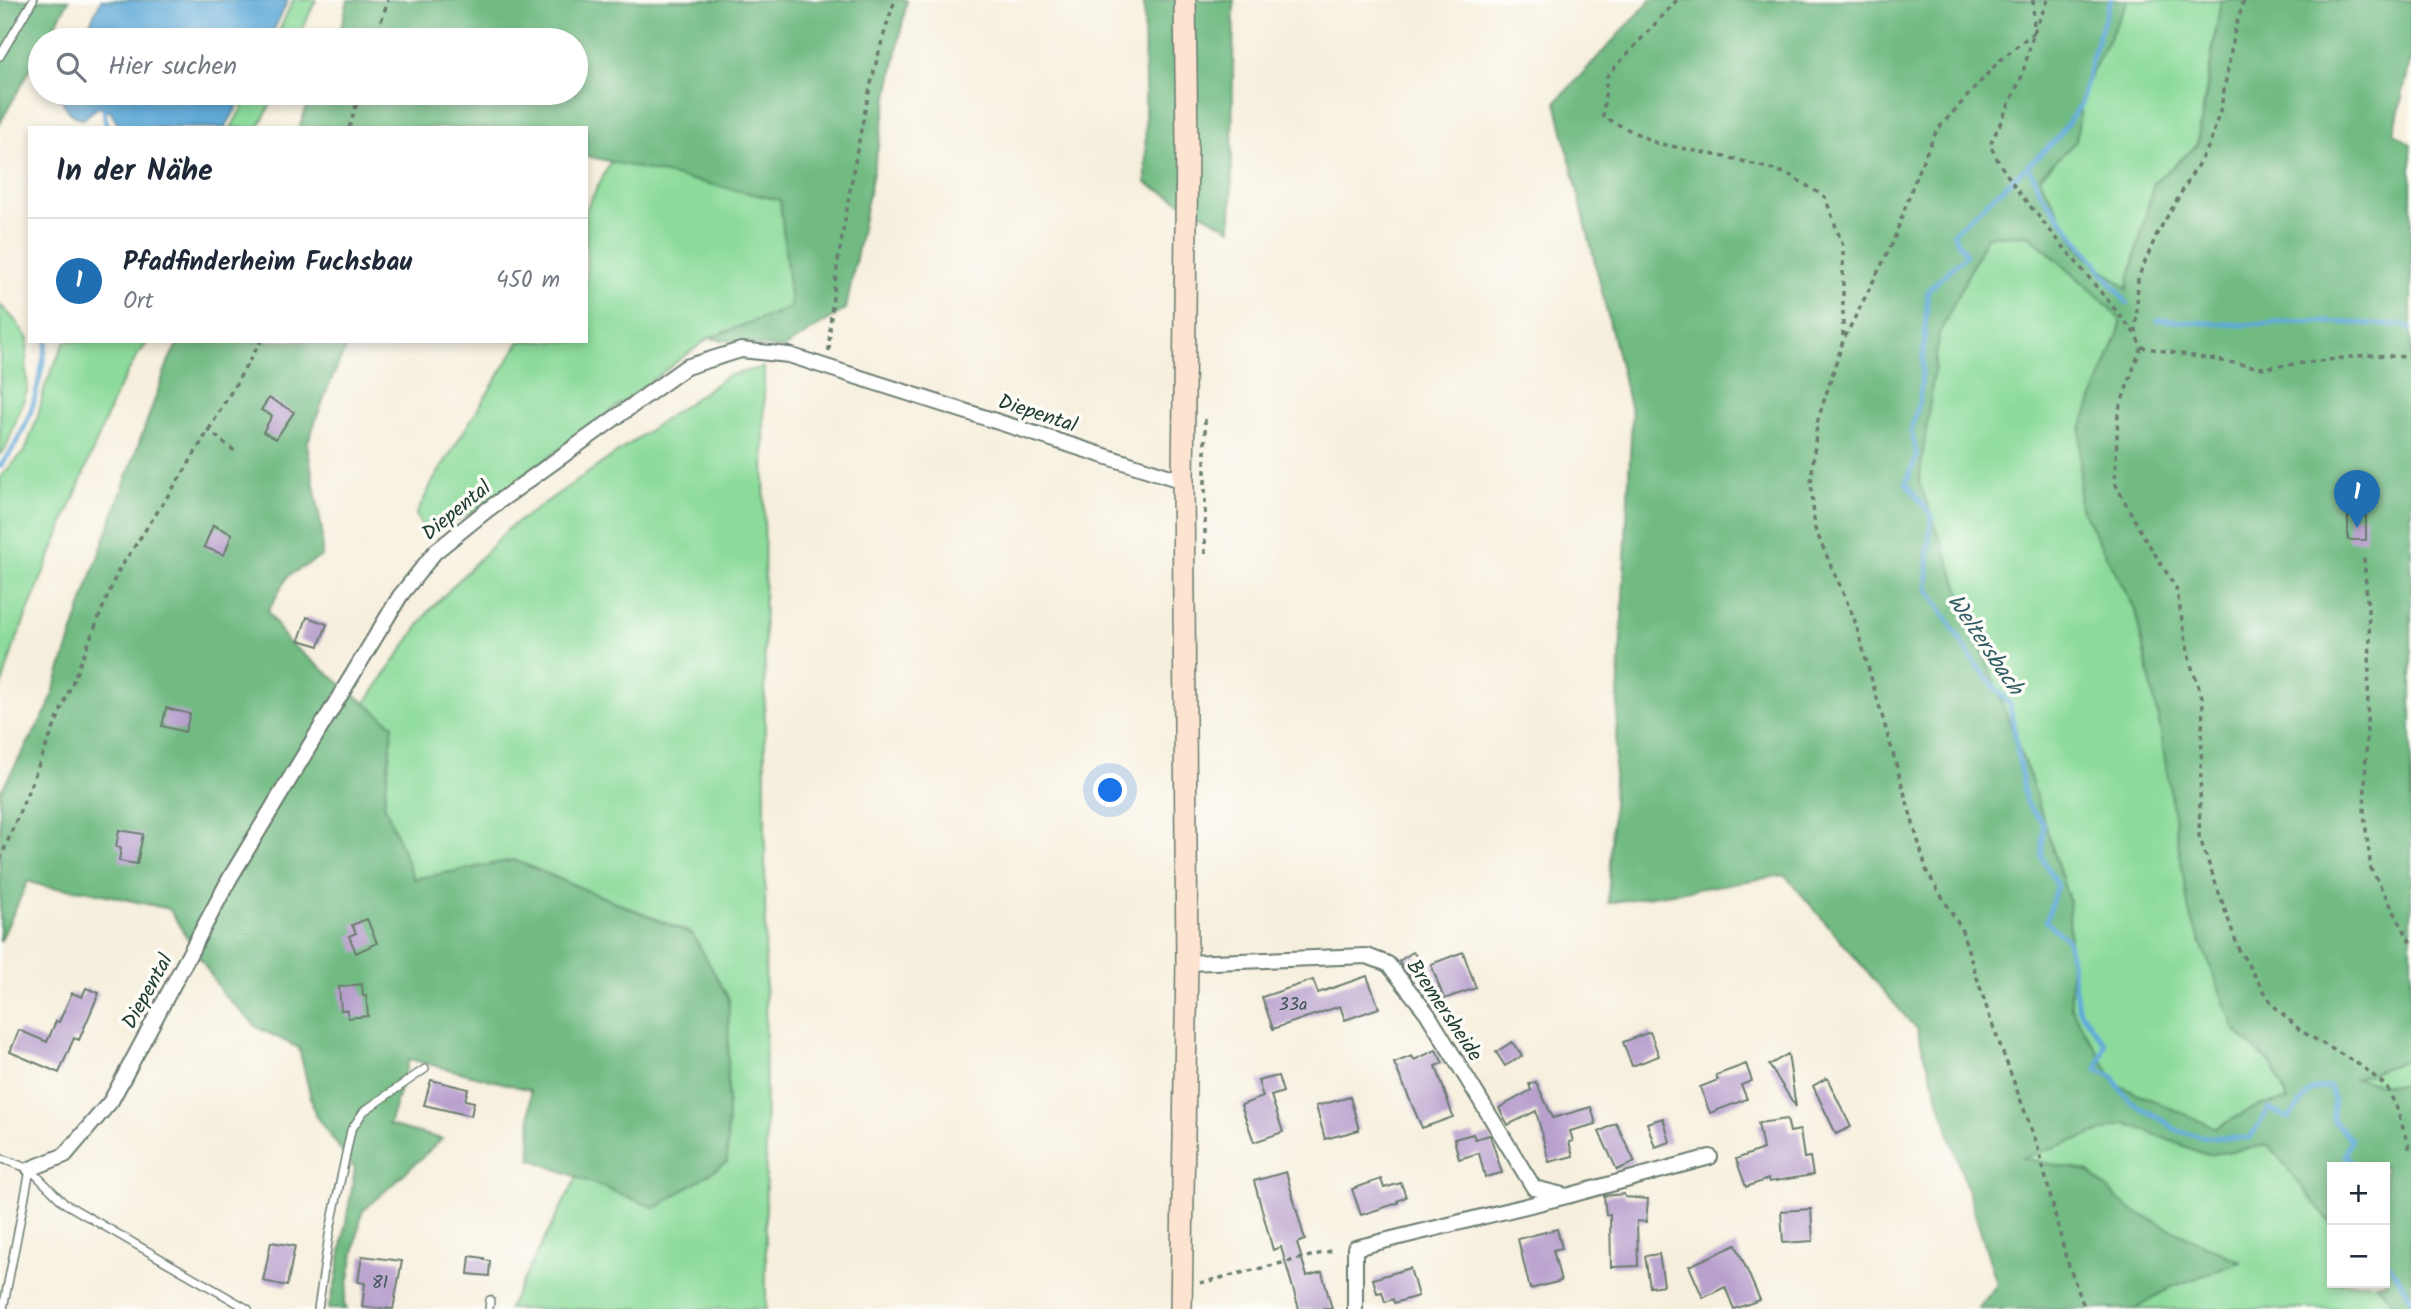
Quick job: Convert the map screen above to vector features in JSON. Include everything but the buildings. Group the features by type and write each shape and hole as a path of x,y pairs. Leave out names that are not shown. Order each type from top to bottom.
{"main road":[{"path":"1181,1309 1187,963 1182,481 1187,143 1185,0"}],"street":[{"name":"Diepental","path":"30,1169 65,1155 111,1101 230,878 400,596 435,552 486,510 685,368 741,350 789,355 1182,481"},
{"name":"Bremersheide","path":"1187,963 1367,956 1388,964 1427,1013 1534,1188 1567,1196"},
{"path":"1355,1309 1355,1248 1567,1196 1710,1157"}],"lane":[{"path":"0,55 33,0"},
{"path":"318,1309 329,1235 351,1130 364,1111 425,1069"},
{"path":"0,1158 30,1169 64,1203 248,1309"},
{"path":"3,1309 30,1169"},
{"path":"489,1309 490,1300"}],"path":[{"path":"379,28 387,0"},
{"path":"828,368 830,313 858,144 884,33 895,0"},
{"path":"1677,0 1607,76 1603,117 1656,143 1735,159 1788,174 1825,197 1843,246 1843,341"},
{"path":"2033,0 2034,32"},
{"path":"2048,0 2034,32 2022,76 1990,145 2021,195 2136,335 2141,347 2118,412 2115,483 2176,588 2190,662 2203,700 2199,836 2239,950 2272,1004 2301,1031 2363,1067 2386,1086 2396,1106 2411,1153"},
{"path":"2136,335 2137,278 2157,234 2210,144 2221,107 2235,29 2244,0"},
{"path":"2034,32 1998,62 1937,130 1918,171 1893,242 1843,341 1817,422 1811,483 1815,529 1854,618 1927,872 1961,928 1989,1015 2038,1147 2066,1258 2085,1309"},
{"path":"350,126 356,105"},
{"path":"0,860 109,588 128,553 185,470 260,343"},
{"path":"2141,347 2263,368 2367,355 2411,357"},
{"path":"207,429 237,453"},
{"path":"2364,558 2370,638 2364,814 2371,869 2411,943"},
{"path":"1198,1284 1331,1251"}],"green space":[{"path":"0,0 69,0 54,28 28,28 28,73 0,123"},
{"path":"293,0 316,0 303,28 280,28"},
{"path":"348,0 907,0 846,309 782,349 709,338 791,307 780,200 588,156 588,126 300,126 308,105 588,105 588,28 341,28"},
{"path":"1144,0 1234,0 1231,229 1146,183"},
{"path":"1651,0 2128,0 2083,90 2076,141 2039,177 2079,249 2127,289 2154,183 2198,145 2221,0 2411,0 2411,57 2394,133 2411,144 2411,1058 2355,1079 2395,1086 2411,1083 2411,1309 2398,1309 2381,1288 2390,1288 2390,1162 2327,1162 2327,1219 2269,1145 2207,1155 2126,1123 2022,1158 2089,1172 2129,1209 2241,1262 2169,1288 2135,1309 1978,1309 1997,1284 1917,1030 1785,875 1608,903 1632,415 1556,102","holes":["2029,235 2120,319 2119,331 2081,429 2079,504 2135,609 2160,727 2189,912 2235,1030 2272,1065 2288,1100 2258,1106 2216,1128 2117,1085 2071,1008 2069,901 2031,780 1919,482 1939,334 1987,236"]},
{"path":"2128,0 2221,0 2197,145 2154,183 2127,289 2079,249 2039,177 2076,141 2083,90"},
{"path":"243,105 270,105 259,126 232,126"},
{"path":"611,161 781,200 792,307 709,338 481,508 427,535 416,515 432,483 519,343 588,343 588,205"},
{"path":"2029,235 2120,319 2079,504 2135,609 2160,727 2235,1030 2272,1065 2288,1100 2258,1106 2216,1128 2117,1085 2071,1008 2069,901 2031,780 1919,482 1939,334 1986,236"},
{"path":"0,305 28,339 28,388 6,448 0,454"},
{"path":"64,343 147,343 117,391 14,646 0,691 0,477 25,451 38,416 45,386"},
{"path":"178,343 348,343 307,444 322,531 322,556 288,576 268,611 287,641 393,725 384,804 414,879 514,860 693,935 729,999 727,1162 656,1208 531,1159 530,1090 409,1059 389,1125 442,1139 362,1212 344,1304 347,1309 328,1309 336,1281 355,1169 315,1115 299,1048 258,1028 223,994 169,909 84,890 46,887 28,881 0,942 0,792 48,708 92,574 169,360"},
{"path":"764,367 766,1309 508,1309 577,1177 656,1208 693,934 514,860 414,879 384,804 393,725 365,704 429,611 509,528 727,376"},
{"path":"2411,1058 2411,1083 2395,1086 2353,1079"},
{"path":"2126,1123 2207,1155 2269,1145 2327,1219 2327,1288 2381,1288 2398,1309 2135,1309 2169,1288 2240,1262 2128,1209 2089,1172 2020,1158"}],"water":[{"path":"101,0 288,0 275,28 88,28"},
{"path":"238,105 226,126 119,126 110,111 98,107 83,119 74,116 65,106"}],"waterway":[{"name":"Weltersbach","path":"2111,0 2094,50 2081,104 2056,140 1953,233 1966,255 1928,290 1920,398 1911,431 1917,456 1906,483 1932,516 1928,589 1974,662 2010,705 2026,803 2043,823 2042,858 2057,885 2046,921 2068,941 2078,1008 2105,1044 2097,1070 2113,1076 2130,1100 2176,1130 2214,1138 2250,1138 2269,1109 2289,1118 2311,1090 2330,1086 2334,1103 2333,1120 2351,1139 2345,1155 2352,1162"},
{"path":"104,105 106,126"},
{"path":"2029,166 2040,192 2127,303"},
{"path":"2157,320 2241,325 2298,321 2402,325 2411,329"},
{"path":"0,466 27,422 37,391 47,343"},
{"name":"Weltersbach","path":"2390,1265 2411,1298"}],"place":[{"name":"Pfadfinderheim Fuchsbau","path":"2357,528"}]}
